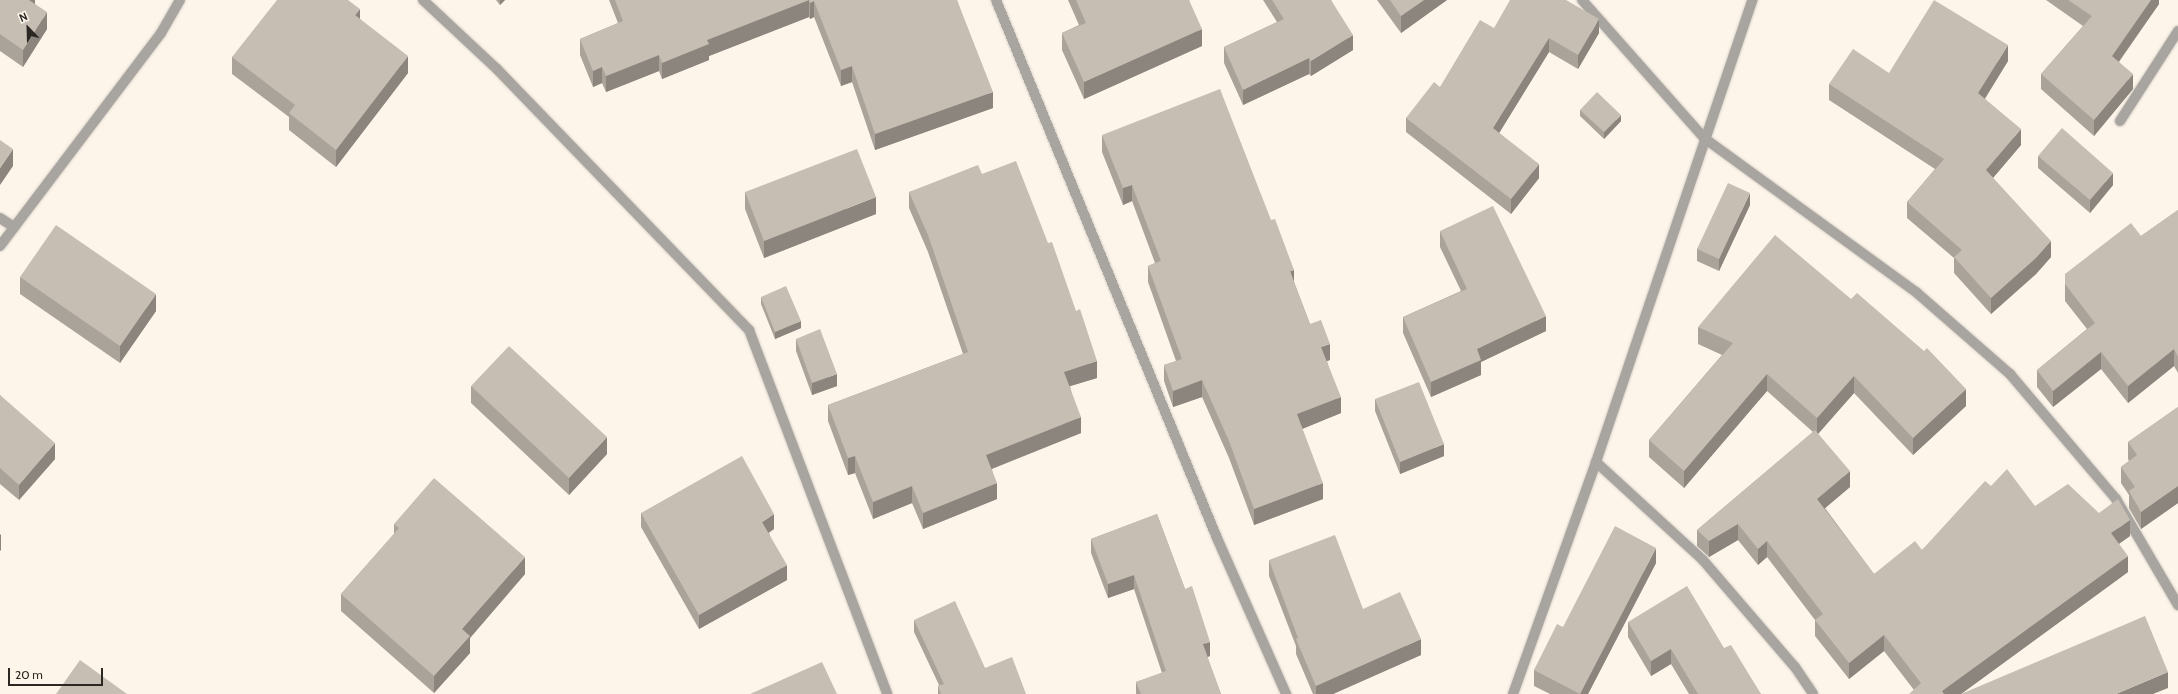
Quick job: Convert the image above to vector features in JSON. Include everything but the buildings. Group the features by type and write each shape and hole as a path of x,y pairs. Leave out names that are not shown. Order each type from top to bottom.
{"street":[{"path":"0,246 161,33 180,0"},
{"path":"423,0 497,69 749,330 888,694"},
{"path":"996,0 1214,530 1286,694"},
{"path":"1582,0 1704,138 1916,292 2010,374 2116,499 2178,605"},
{"path":"1513,694 1596,462 1704,138 1752,0"},
{"path":"2120,121 2178,32"},
{"path":"0,218 14,227"},
{"path":"1596,462 1702,559 1795,667 1813,694"}]}
